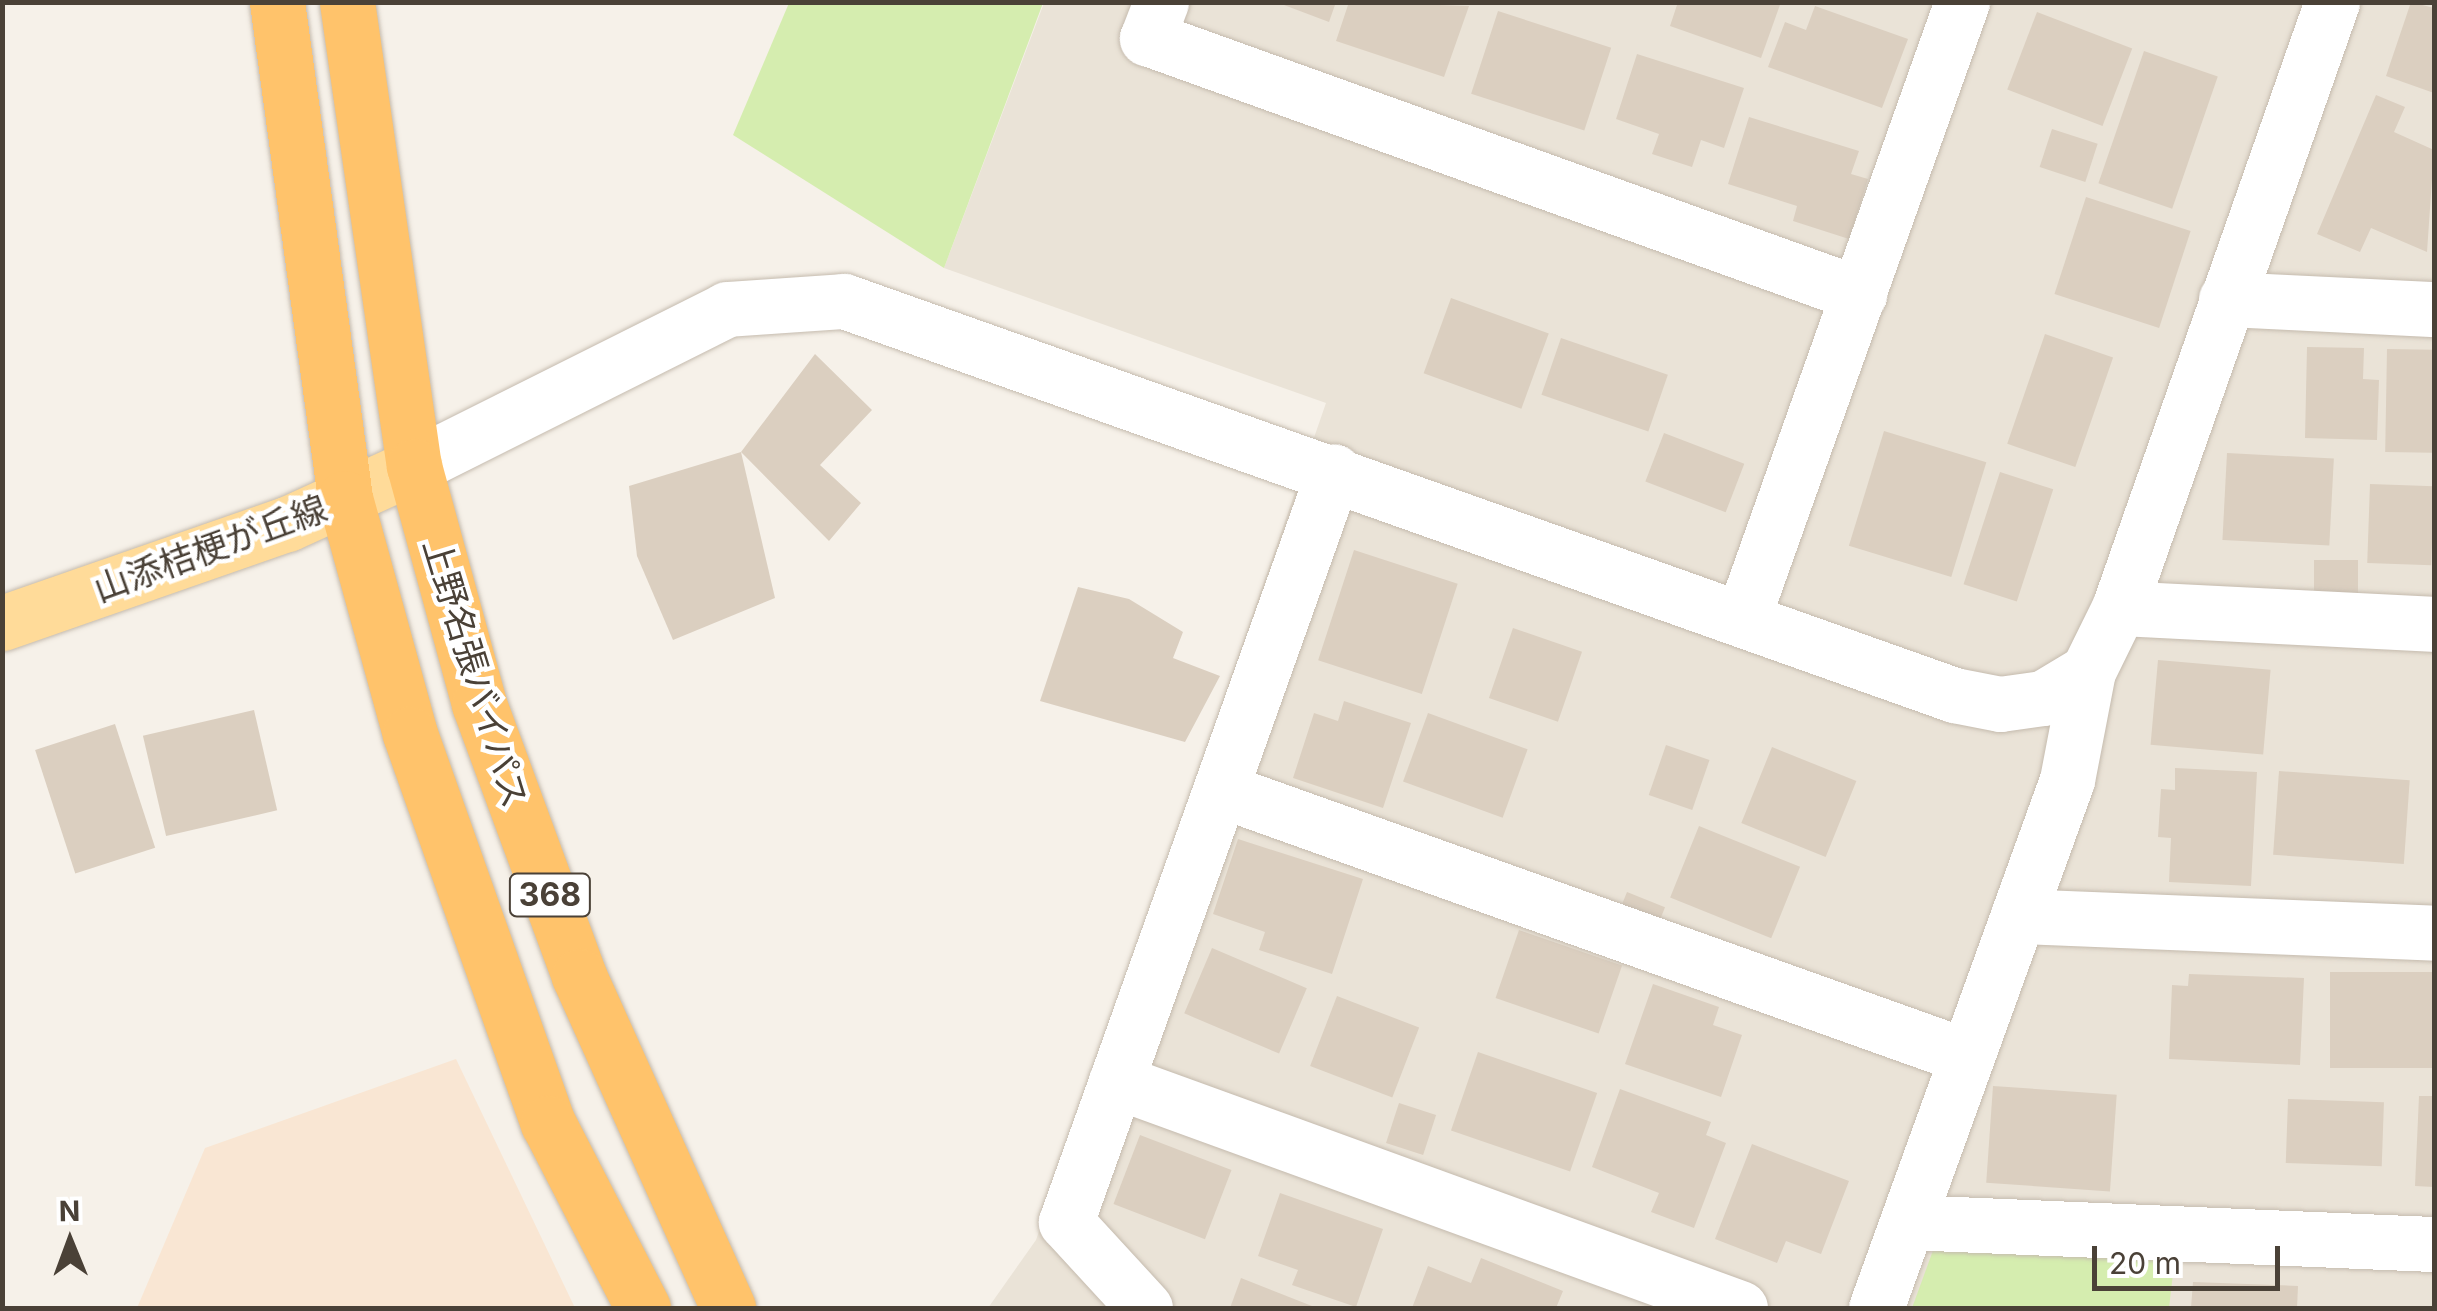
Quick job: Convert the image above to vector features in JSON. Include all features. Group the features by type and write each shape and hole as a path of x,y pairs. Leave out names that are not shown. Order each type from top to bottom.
{"highway":[{"name":"368","path":"278,2 345,498 410,734 548,1124 643,1308"},
{"name":"上野名張バイパス","path":"347,2 414,466 479,704 579,976 728,1308"}],"main road":[{"name":"山添桔梗が丘線","path":"2,623 345,498 414,466"}],"street":[{"path":"1160,2 1147,38 1860,294"},
{"path":"1876,1308 2067,780 2088,672 2119,608 2332,2"},
{"path":"1742,617 1962,3"},
{"path":"414,466 727,309 783,298 870,306 1742,617 2000,704 2042,698 2088,672"},
{"path":"2226,299 2434,309"},
{"path":"1145,1308 1066,1222 1334,470"},
{"path":"2119,608 2434,624"},
{"path":"1221,790 1966,1056"},
{"path":"2018,916 2434,933"},
{"path":"1116,1081 1740,1308"},
{"path":"1908,1222 2434,1244"}],"shaded area":[{"path":"1044,3 2434,3 2434,1308 988,1308 1036,1240 1326,403 944,268"},
{"path":"456,1059 575,1308 137,1308 205,1148"}],"green space":[{"path":"789,3 1043,3 944,268 733,135"},
{"path":"1935,1245 2175,1256 2169,1308 1912,1308"}],"building":[{"path":"1276,2 1336,2 1329,22"},
{"path":"1349,2 1469,6 1444,77 1336,41"},
{"path":"1678,2 1781,2 1761,58 1670,26"},
{"path":"2411,2 2434,8 2434,93 2386,76"},
{"path":"1815,6 1908,39 1882,108 1768,67 1785,22 1806,30"},
{"path":"1498,11 1611,48 1584,131 1471,94"},
{"path":"2037,12 2132,49 2102,126 2007,89"},
{"path":"2144,51 2218,76 2172,209 2098,183"},
{"path":"1637,54 1744,88 1724,148 1701,140 1692,167 1652,154 1659,134 1616,119"},
{"path":"2376,95 2405,107 2394,132 2434,150 2427,252 2371,228 2360,252 2317,234"},
{"path":"1749,117 1859,151 1851,174 1868,179 1849,239 1793,221 1797,206 1728,184"},
{"path":"2052,129 2098,144 2085,182 2040,167"},
{"path":"2086,197 2191,231 2159,328 2054,294"},
{"path":"1451,298 1549,334 1521,409 1424,373"},
{"path":"2045,334 2113,357 2075,467 2007,444"},
{"path":"1561,338 1668,375 1648,432 1541,395"},
{"path":"2307,347 2364,348 2363,379 2379,380 2377,440 2305,438"},
{"path":"2387,349 2434,350 2432,453 2385,452"},
{"path":"815,354 872,410 820,465 861,503 829,541 741,452"},
{"path":"1884,431 1986,462 1951,577 1849,546"},
{"path":"1664,433 1744,464 1726,512 1645,482"},
{"path":"741,452 775,598 673,640 637,556 629,486"},
{"path":"2227,453 2334,459 2329,545 2222,540"},
{"path":"2000,472 2053,489 2017,602 1964,584"},
{"path":"2370,484 2434,486 2431,565 2367,563"},
{"path":"1354,550 1458,584 1422,694 1318,660"},
{"path":"2314,560 2358,560 2358,601 2314,601"},
{"path":"1078,587 1129,599 1183,632 1173,658 1220,676 1185,742 1040,701"},
{"path":"1513,628 1582,652 1558,722 1489,698"},
{"path":"2158,660 2271,670 2263,755 2151,745"},
{"path":"1344,701 1411,723 1383,808 1293,778 1314,713 1338,721"},
{"path":"254,710 277,810 166,836 143,736"},
{"path":"1428,713 1528,749 1503,818 1403,782"},
{"path":"115,724 155,848 75,874 35,750"},
{"path":"1666,745 1709,760 1692,810 1649,795"},
{"path":"1772,747 1856,781 1826,857 1741,823"},
{"path":"2175,768 2257,772 2251,886 2169,882 2171,838 2158,837 2161,789 2175,790"},
{"path":"2279,771 2410,780 2404,864 2273,855"},
{"path":"1699,826 1800,867 1771,938 1670,897"},
{"path":"1238,839 1363,879 1332,974 1259,950 1265,932 1213,914"},
{"path":"1627,892 1665,907 1652,939 1614,924"},
{"path":"1519,930 1622,965 1599,1034 1496,998"},
{"path":"1212,948 1307,988 1279,1054 1184,1013"},
{"path":"2330,972 2434,972 2434,1068 2330,1068"},
{"path":"2189,974 2304,978 2300,1065 2169,1059 2172,985 2188,986"},
{"path":"1653,984 1719,1007 1713,1025 1742,1035 1721,1097 1625,1064"},
{"path":"1337,996 1419,1028 1392,1098 1310,1066"},
{"path":"1478,1052 1597,1093 1570,1171 1451,1130"},
{"path":"1993,1086 2117,1095 2110,1191 1986,1183"},
{"path":"1620,1089 1711,1122 1706,1135 1726,1143 1694,1228 1651,1212 1659,1193 1592,1167"},
{"path":"2419,1096 2434,1096 2434,1187 2415,1186"},
{"path":"2288,1099 2384,1102 2382,1166 2286,1163"},
{"path":"1399,1103 1436,1115 1423,1155 1386,1143"},
{"path":"1140,1135 1231,1170 1205,1239 1113,1204"},
{"path":"1752,1144 1849,1181 1821,1254 1786,1241 1777,1263 1715,1239"},
{"path":"1280,1193 1383,1229 1356,1307 1292,1285 1298,1270 1258,1256"},
{"path":"1481,1258 1563,1291 1556,1308 1412,1308 1428,1266 1471,1283"},
{"path":"1241,1278 1317,1308 1230,1308"},
{"path":"2193,1282 2298,1286 2297,1308 2191,1308"}]}
